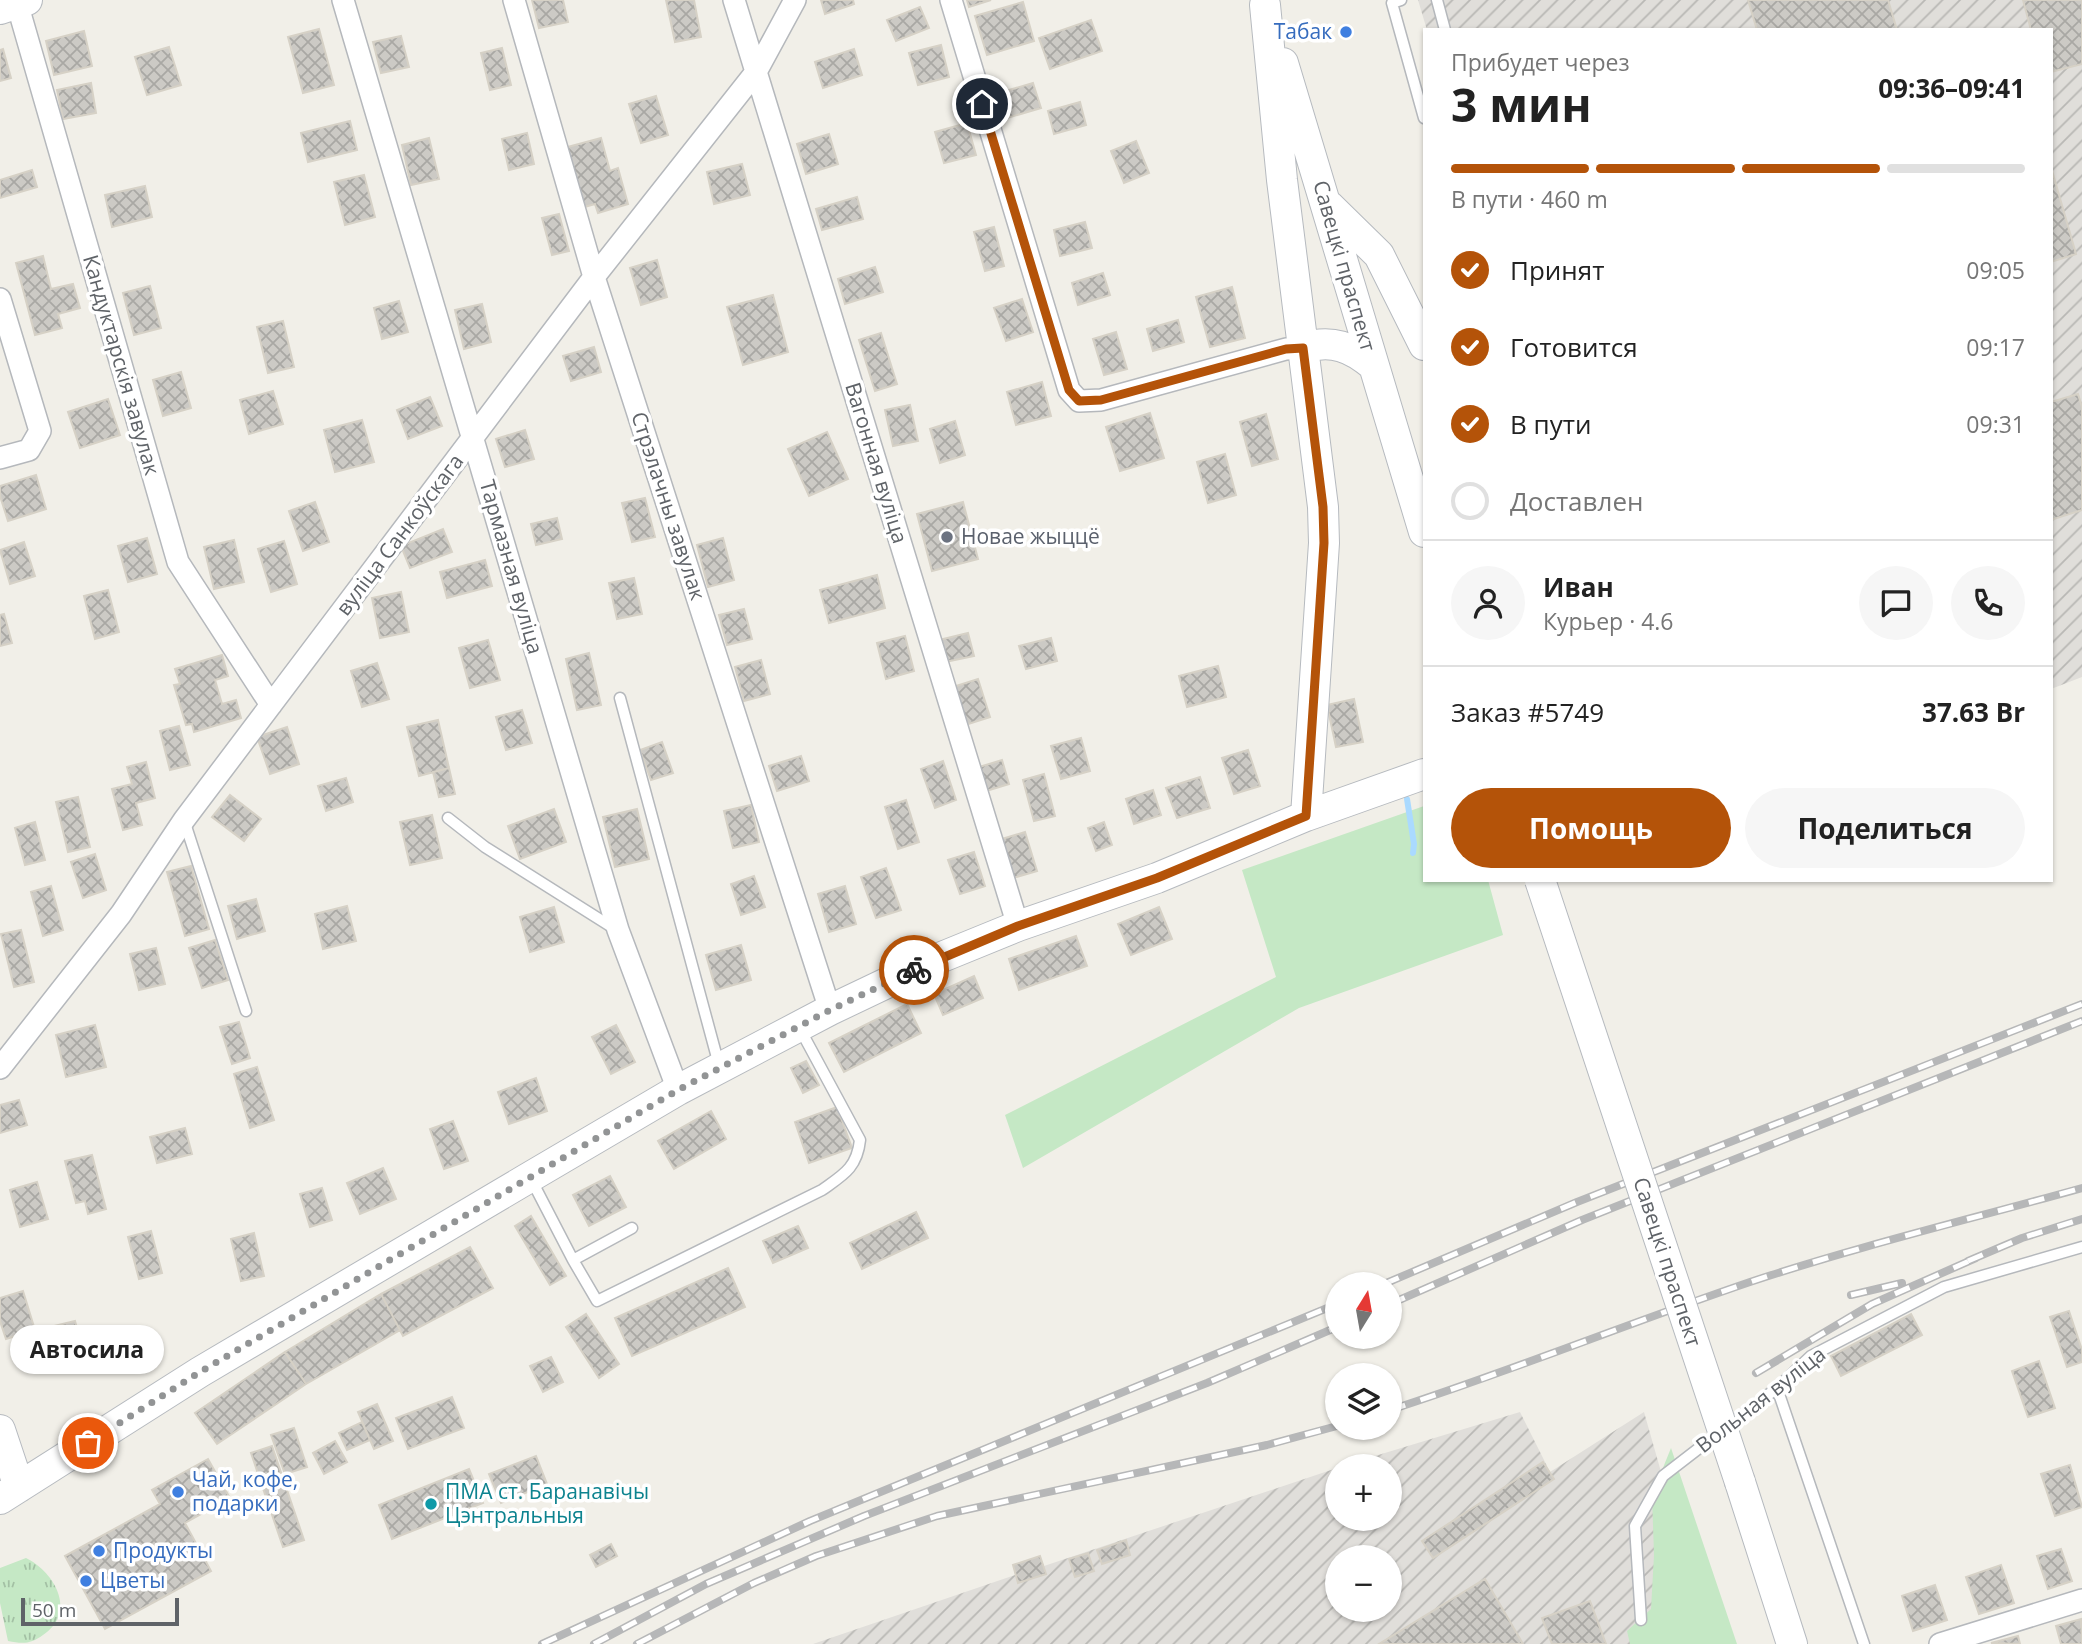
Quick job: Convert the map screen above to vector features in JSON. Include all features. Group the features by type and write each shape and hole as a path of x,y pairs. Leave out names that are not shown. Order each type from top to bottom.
{"main road":[{"path":"1264,2 1282,180 1323,507 1324,543 1306,816"},
{"name":"Савецкі праспект","path":"1264,2 1328,205 1423,527"},
{"path":"1328,205 1380,255 1423,343"},
{"path":"1303,348 1322,344 1342,345 1358,352 1374,366"},
{"path":"0,1430 10,1493 200,1372 530,1177 678,1090 830,1010 937,959 1018,926 1157,878 1306,816 1423,774"},
{"name":"Савецкі праспект","path":"1541,882 1740,1482 1791,1644"}],"street":[{"name":"Тармазная вуліца","path":"342,0 618,930 678,1090"},
{"name":"Стрэлачны завулак","path":"514,0 594,277 830,1010"},
{"name":"Вагонная вуліца","path":"734,0 1018,926"},
{"name":"вуліца Санкоўскага","path":"0,1068 121,914 184,820 594,277 756,72 795,0"},
{"path":"951,0 1069,390 1079,401 1101,400 1286,349 1303,348"},
{"name":"Кандуктарскія завулак","path":"15,4 178,562 271,705"},
{"path":"0,299 40,431 29,450 0,458"},
{"path":"1940,1644 2082,1600"}],"lane":[{"path":"1401,0 1392,3 1423,114"},
{"path":"1437,0 1445,28"},
{"path":"620,698 719,1068"},
{"path":"448,818 485,847 618,930"},
{"path":"184,820 246,1011"},
{"path":"530,1177 597,1301 822,1190 850,1170 858,1153 860,1140 799,1026"},
{"path":"573,1260 632,1228"},
{"name":"Вольная вуліца","path":"1642,1620 1635,1526 1663,1476 1777,1388 1811,1356 1944,1287 2082,1247"},
{"path":"1777,1388 1864,1644"}],"shaded area":[{"path":"1418,0 2082,0 2082,677 2053,688 2053,28 1426,28"},
{"path":"1520,1412 1550,1472 1644,1412 1710,1644 813,1644 1015,1575 1013,1565 1040,1556 1044,1566 1325,1472 1325,1531 1402,1531 1402,1454 1382,1454"}],"green space":[{"path":"1423,806 1423,882 1489,882 1503,935 1299,1008 1023,1168 1005,1115 1276,977 1242,870"},
{"path":"1671,1448 1737,1644 1630,1644 1627,1631 1651,1609 1654,1555 1652,1495"},
{"path":"26,1558 46,1573 54,1583 60,1605 59,1616 43,1635 35,1640 18,1643 8,1641 0,1603 0,1568"}],"building":[{"path":"532,0 563,0 568,22 539,28"},
{"path":"666,0 694,0 701,37 675,42"},
{"path":"821,0 853,0 854,4 825,14"},
{"path":"967,0 991,0 969,7"},
{"path":"1748,0 1888,0 1896,28 1756,28"},
{"path":"2023,0 2082,0 2082,64 2053,71 2053,28 2030,28"},
{"path":"1023,2 1034,41 987,55 975,16"},
{"path":"920,7 929,28 896,41 887,20"},
{"path":"1091,20 1102,51 1050,69 1039,38"},
{"path":"319,29 334,85 303,93 288,37"},
{"path":"84,31 92,66 54,75 46,41"},
{"path":"401,36 409,67 381,73 373,42"},
{"path":"941,45 949,77 918,85 909,53"},
{"path":"169,47 181,85 147,95 135,57"},
{"path":"502,48 511,85 490,90 481,53"},
{"path":"3,49 11,78 0,81 0,50"},
{"path":"854,49 862,75 823,88 815,62"},
{"path":"91,83 96,113 63,119 57,90"},
{"path":"1033,83 1041,108 1007,118 999,93"},
{"path":"656,96 668,135 641,143 629,104"},
{"path":"1080,102 1086,125 1054,134 1048,111"},
{"path":"350,121 357,150 308,162 301,133"},
{"path":"967,123 976,155 944,163 935,132"},
{"path":"527,133 534,164 509,170 502,139"},
{"path":"829,134 838,164 806,174 797,144"},
{"path":"429,138 439,179 411,185 402,145"},
{"path":"601,138 610,171 618,168 628,204 598,213 595,204 581,208 564,148"},
{"path":"1136,141 1149,173 1124,183 1111,151"},
{"path":"742,164 750,195 714,204 707,172"},
{"path":"32,170 37,187 0,198 0,180"},
{"path":"2053,174 2076,254 2053,261"},
{"path":"364,175 375,217 345,225 334,182"},
{"path":"145,186 152,217 112,227 105,195"},
{"path":"857,197 863,219 822,230 816,209"},
{"path":"559,214 569,251 552,255 542,218"},
{"path":"1085,222 1092,248 1060,256 1054,230"},
{"path":"994,227 1004,266 985,271 974,232"},
{"path":"43,256 51,289 73,284 80,308 58,314 62,328 35,335 16,263"},
{"path":"657,260 667,297 641,305 630,268"},
{"path":"875,267 883,292 845,304 838,279"},
{"path":"1103,273 1110,295 1078,305 1072,283"},
{"path":"150,286 161,328 134,335 123,293"},
{"path":"1232,287 1245,338 1210,347 1196,297"},
{"path":"773,295 788,352 743,365 727,307"},
{"path":"1022,299 1033,332 1006,341 994,308"},
{"path":"399,301 408,332 382,339 374,308"},
{"path":"482,304 491,342 464,349 455,310"},
{"path":"1178,320 1184,342 1153,351 1147,329"},
{"path":"283,321 294,367 268,373 257,327"},
{"path":"1116,332 1127,369 1104,375 1093,339"},
{"path":"881,333 897,384 875,391 859,340"},
{"path":"594,347 601,372 571,381 563,356"},
{"path":"181,372 191,408 163,416 153,380"},
{"path":"1042,382 1051,416 1016,425 1007,392"},
{"path":"273,391 283,424 249,434 240,400"},
{"path":"2078,394 2082,407 2082,510 2053,519 2053,401"},
{"path":"430,397 442,426 408,439 397,410"},
{"path":"108,399 120,435 80,448 68,412"},
{"path":"910,405 918,441 893,446 885,410"},
{"path":"1150,413 1164,458 1120,471 1106,427"},
{"path":"1266,414 1278,459 1252,466 1240,422"},
{"path":"362,420 374,462 335,472 324,430"},
{"path":"955,421 965,455 940,463 930,429"},
{"path":"525,430 534,459 505,467 496,439"},
{"path":"827,432 848,479 809,496 788,449"},
{"path":"1225,454 1236,495 1208,503 1197,462"},
{"path":"36,475 46,509 8,521 0,496 0,486"},
{"path":"645,498 655,537 632,542 622,503"},
{"path":"315,502 329,542 303,551 289,511"},
{"name":"Новае жыццё","path":"963,502 978,559 932,571 917,514"},
{"path":"557,518 562,539 536,545 531,524"},
{"path":"443,529 452,552 410,568 401,546"},
{"path":"147,538 157,574 128,582 118,546"},
{"path":"723,538 734,580 708,587 697,545"},
{"path":"234,540 244,582 214,589 204,547"},
{"path":"284,541 297,584 271,592 258,549"},
{"path":"24,542 35,576 10,584 0,550"},
{"path":"485,560 492,586 447,598 440,572"},
{"path":"877,575 885,608 829,623 820,590"},
{"path":"634,578 642,614 617,619 609,583"},
{"path":"108,590 119,632 95,639 84,596"},
{"path":"401,592 409,632 380,638 372,598"},
{"path":"744,609 752,639 727,645 719,615"},
{"path":"4,614 12,643 0,646 0,615"},
{"path":"968,633 974,656 945,662 939,640"},
{"path":"905,636 914,671 886,679 877,643"},
{"path":"1051,638 1057,661 1026,669 1019,646"},
{"path":"488,640 500,680 470,688 459,648"},
{"path":"589,653 601,705 577,710 566,659"},
{"path":"222,655 228,676 215,680 222,704 236,700 241,718 194,732 192,724 186,725 174,685 180,684 175,669"},
{"path":"761,660 770,694 744,701 735,667"},
{"path":"377,663 389,699 362,707 351,671"},
{"path":"1218,666 1226,697 1187,707 1179,676"},
{"path":"978,679 990,717 962,726 950,688"},
{"path":"1354,699 1363,742 1336,747 1327,705"},
{"path":"522,710 532,743 506,750 496,717"},
{"path":"438,720 449,768 419,776 407,727"},
{"path":"179,726 190,765 170,770 160,731"},
{"path":"287,727 299,764 270,774 257,737"},
{"path":"1081,738 1090,771 1061,779 1051,746"},
{"path":"662,742 673,773 651,780 640,750"},
{"path":"1248,750 1260,786 1234,794 1222,758"},
{"path":"801,756 809,781 777,791 769,766"},
{"path":"1002,760 1009,784 983,792 976,768"},
{"path":"943,761 956,800 935,808 921,769"},
{"path":"146,762 155,798 136,803 142,825 123,830 112,789 132,784 127,767"},
{"path":"449,768 455,794 439,797 433,772"},
{"path":"1044,774 1055,816 1034,821 1023,780"},
{"path":"1200,777 1210,808 1177,818 1166,788"},
{"path":"346,778 353,802 326,811 318,786"},
{"path":"1153,790 1161,815 1134,824 1126,799"},
{"path":"230,795 261,819 244,841 212,817"},
{"path":"78,797 90,847 68,852 56,802"},
{"path":"906,800 919,842 898,849 885,807"},
{"path":"751,805 759,842 733,848 724,811"},
{"path":"554,809 566,842 520,859 508,826"},
{"path":"637,809 649,859 615,867 603,817"},
{"path":"432,815 442,858 410,865 400,822"},
{"path":"35,822 45,860 25,865 15,828"},
{"path":"1104,822 1112,845 1096,851 1088,828"},
{"path":"1025,832 1037,871 1013,878 1002,839"},
{"path":"974,852 985,886 960,894 948,860"},
{"path":"95,854 106,890 83,898 71,862"},
{"path":"191,866 209,929 185,936 167,872"},
{"path":"886,868 901,910 876,918 861,877"},
{"path":"754,876 765,907 741,915 731,884"},
{"path":"51,886 63,930 43,936 31,892"},
{"path":"845,886 856,924 829,932 818,894"},
{"path":"256,899 265,931 237,939 228,906"},
{"path":"347,906 356,941 323,949 315,914"},
{"path":"554,907 564,942 530,952 520,917"},
{"path":"1159,907 1172,939 1131,955 1118,924"},
{"path":"21,930 34,982 14,987 1,934"},
{"path":"1076,936 1087,966 1019,990 1009,959"},
{"path":"215,940 228,980 202,988 189,948"},
{"path":"741,945 751,980 716,990 706,955"},
{"path":"156,948 165,984 139,990 130,954"},
{"path":"974,976 983,998 943,1015 934,994"},
{"path":"907,1004 921,1033 844,1072 829,1043"},
{"path":"239,1022 250,1058 232,1064 220,1027"},
{"path":"95,1025 106,1067 66,1077 56,1035"},
{"path":"616,1025 635,1062 611,1074 592,1037"},
{"path":"806,1061 819,1085 803,1093 791,1068"},
{"path":"257,1067 274,1120 250,1128 234,1074"},
{"path":"536,1078 547,1111 509,1124 498,1092"},
{"path":"19,1100 27,1125 0,1133 0,1105"},
{"path":"837,1107 852,1148 809,1163 795,1122"},
{"path":"711,1111 726,1139 674,1169 658,1141"},
{"path":"453,1121 468,1161 444,1169 430,1129"},
{"path":"185,1128 192,1154 157,1163 150,1137"},
{"path":"92,1155 106,1209 88,1214 85,1201 76,1203 65,1161"},
{"path":"383,1168 396,1199 360,1214 347,1183"},
{"path":"610,1176 626,1207 589,1226 573,1195"},
{"path":"37,1182 48,1219 20,1227 10,1190"},
{"path":"322,1188 332,1220 310,1227 300,1194"},
{"path":"916,1212 928,1238 862,1269 850,1243"},
{"path":"531,1216 566,1276 550,1285 515,1226"},
{"path":"798,1226 808,1248 773,1263 763,1241"},
{"path":"151,1231 162,1273 139,1279 128,1237"},
{"path":"254,1233 264,1276 241,1281 231,1239"},
{"path":"470,1247 493,1288 403,1336 381,1294"},
{"path":"728,1268 745,1307 632,1356 615,1318"},
{"path":"23,1291 35,1330 6,1339 0,1321 0,1298"},
{"path":"381,1294 400,1330 306,1384 285,1352"},
{"path":"2069,1311 2082,1350 2082,1362 2067,1367 2050,1317"},
{"path":"586,1314 619,1364 599,1378 566,1327"},
{"path":"1911,1314 1922,1335 1841,1376 1831,1356"},
{"path":"75,1321 87,1364 62,1370 50,1327"},
{"path":"285,1352 306,1384 217,1444 195,1413"},
{"path":"551,1357 563,1382 543,1392 530,1366"},
{"path":"2039,1361 2055,1408 2028,1417 2012,1371"},
{"path":"452,1397 464,1428 408,1449 396,1418"},
{"path":"377,1404 393,1441 374,1449 358,1412"},
{"path":"362,1422 370,1440 347,1450 339,1433"},
{"path":"294,1428 307,1467 285,1474 271,1435"},
{"path":"335,1441 347,1462 324,1474 313,1453"},
{"path":"272,1446 304,1540 283,1547 251,1453"},
{"path":"536,1456 547,1484 501,1503 489,1474"},
{"path":"208,1459 230,1498 185,1523 211,1571 105,1629 65,1556 160,1504 152,1490"},
{"path":"1543,1462 1554,1479 1433,1558 1422,1541"},
{"path":"2070,1465 2082,1507 2055,1516 2041,1474"},
{"name":"ПМА ст. Баранавічы Цэнтральныя","path":"469,1469 483,1503 392,1539 379,1505"},
{"path":"1126,1540 1130,1555 1102,1564 1097,1550"},
{"path":"611,1544 617,1556 596,1567 590,1555"},
{"path":"2061,1549 2072,1581 2048,1589 2037,1556"},
{"path":"1088,1553 1094,1571 1075,1577 1069,1559"},
{"path":"1040,1556 1046,1574 1018,1583 1013,1565"},
{"path":"2001,1565 2014,1603 1979,1614 1966,1577"},
{"path":"1485,1579 1523,1644 1379,1644"},
{"path":"1935,1585 1947,1620 1913,1631 1902,1596"},
{"path":"1590,1601 1606,1644 1552,1644 1542,1618"},
{"path":"2081,1619 2082,1644 2061,1644 2056,1626"},
{"path":"2018,1636 2020,1644 1991,1643"}],"waterway":[{"path":"1407,799 1413,853"}],"railway":[{"path":"1402,1276 1577,1202 2082,1004"},
{"path":"1402,1299 1582,1220 2082,1021"},
{"path":"1402,1406 1750,1282 2082,1188"},
{"path":"1968,1261 2022,1238 2082,1219"},
{"path":"1756,1373 1872,1304 1976,1258"},
{"path":"1851,1295 1902,1283"},
{"path":"542,1644 810,1521 1325,1309"},
{"path":"594,1644 706,1584 864,1516 1207,1383 1325,1332"},
{"path":"637,1644 754,1583 816,1556 937,1516 1267,1445 1325,1429"}],"way so far":[{"path":"88,1443 200,1372 678,1090 830,1010 914,970"}],"place":[{"name":"Табак","path":"1346,32"},
{"name":"Новае жыццё","path":"947,537"},
{"name":"Автосила","path":"88,1443"},
{"name":"Чай, кофе, подарки","path":"178,1492"},
{"name":"ПМА ст. Баранавічы Цэнтральныя","path":"431,1504"},
{"name":"Продукты","path":"99,1551"},
{"name":"Цветы","path":"86,1581"}],"route":[{"path":"914,970 1018,926 1157,878 1306,816 1324,543 1323,507 1303,348 1286,349 1101,400 1079,401 1069,390 982,104"}]}
